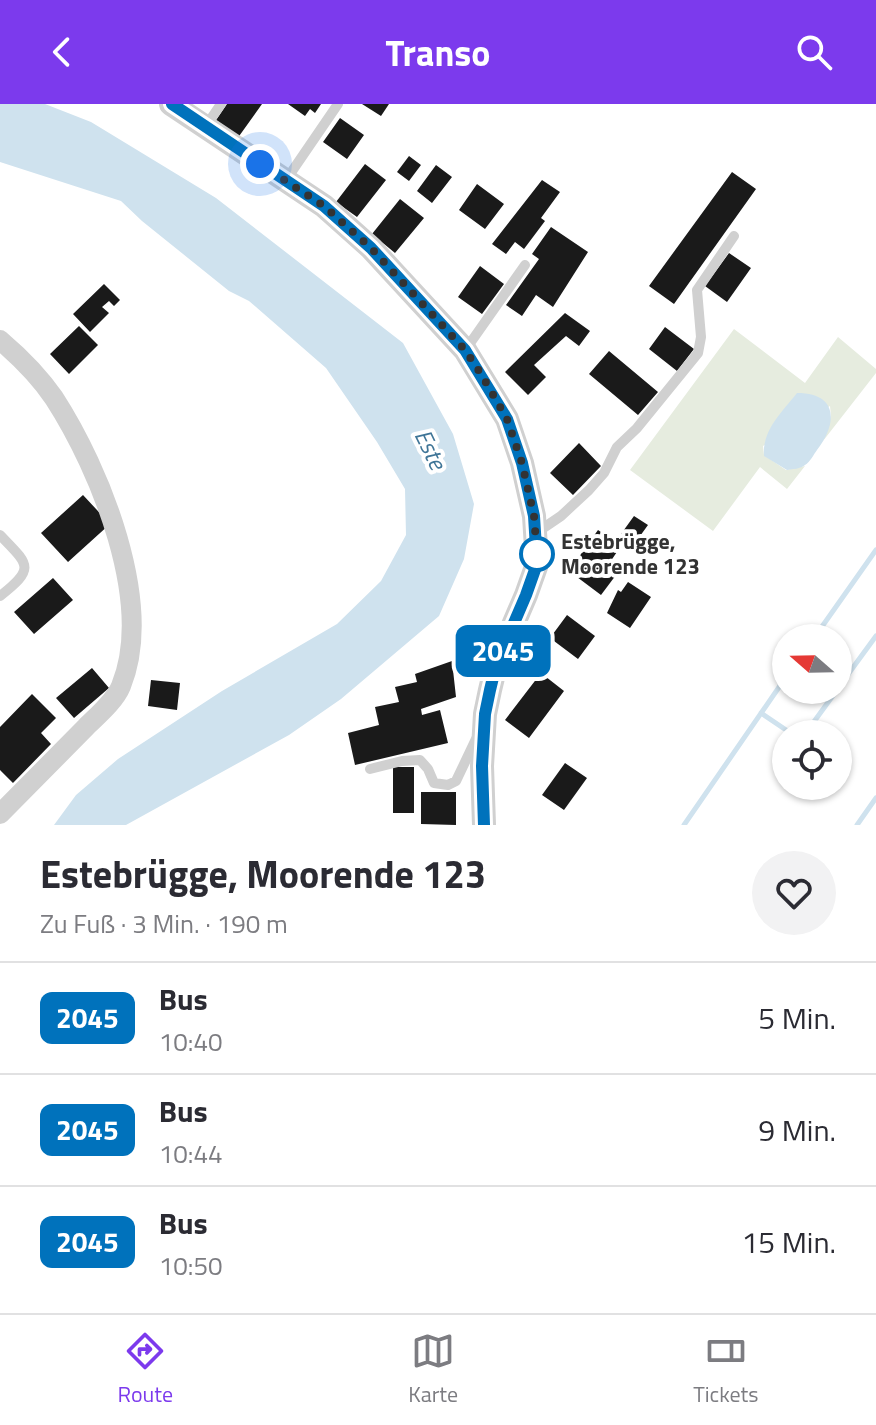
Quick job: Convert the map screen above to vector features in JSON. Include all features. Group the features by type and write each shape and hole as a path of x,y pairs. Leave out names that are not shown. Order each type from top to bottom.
{"street":[{"path":"171,104 324,206 371,248 465,350 507,419 522,463 536,533 537,564 496,665 485,714 482,766 484,825"},
{"path":"0,340 26,362 53,398 105,495 122,552 132,628 121,689 0,814"}],"lane":[{"path":"204,127 221,104"},
{"path":"286,180 338,104"},
{"path":"536,533 561,516 604,473 617,447 637,428 698,353 701,337 697,290 734,236"},
{"path":"465,350 525,265"},
{"path":"0,535 26,562 27,570 0,596"},
{"path":"370,769 420,760 434,783 448,785 456,781 485,714"}],"shaded area":[{"path":"734,329 805,383 838,337 876,369 876,373 823,441 831,416 830,406 763,446 764,455 786,470 805,466 787,489 760,467 713,531 630,470"}],"water":[{"name":"Este","path":"0,104 45,104 91,122 216,198 403,343 453,434 474,504 464,559 439,616 341,699 289,735 126,825 54,825 76,795 118,759 222,691 337,624 381,581 406,535 405,489 326,368 249,301 229,291 121,201 0,162"},
{"path":"797,393 820,398 827,404 831,420 824,440 809,462 787,470 764,456 764,447 774,422"}],"building":[{"path":"227,104 262,104 237,139 214,123"},
{"path":"288,104 321,104 315,113 310,109 305,116"},
{"path":"362,104 389,104 381,116"},
{"path":"340,118 364,135 347,159 323,142"},
{"path":"409,156 421,165 409,181 397,172"},
{"path":"365,164 386,180 357,217 336,202"},
{"path":"436,165 452,177 432,203 417,191"},
{"path":"732,172 756,189 674,304 649,286"},
{"path":"542,180 560,192 541,218 545,221 524,249 515,242 506,254 492,244"},
{"path":"477,184 504,204 485,229 459,210"},
{"path":"400,199 424,218 395,253 372,234"},
{"path":"551,227 588,252 553,307 536,295 522,316 506,305 539,259 532,254"},
{"path":"729,253 751,268 727,302 705,286"},
{"path":"480,266 504,284 482,314 458,297"},
{"path":"104,284 120,300 114,306 109,301 102,307 109,313 90,332 73,314"},
{"path":"565,313 590,331 579,346 566,336 534,365 546,377 528,395 505,372"},
{"path":"79,326 98,345 69,374 50,354"},
{"path":"665,327 694,349 677,371 649,349"},
{"path":"609,351 658,392 638,415 589,374"},
{"path":"579,443 601,466 573,495 550,473"},
{"path":"83,495 110,524 68,562 41,533"},
{"path":"634,516 648,525 635,543 621,534"},
{"path":"598,530 621,546 606,568 616,575 601,595 569,571"},
{"path":"53,578 73,600 34,634 14,612"},
{"path":"628,582 651,597 630,628 607,613 618,590 621,592"},
{"path":"567,615 595,636 578,659 550,638"},
{"path":"452,661 456,697 421,709 422,715 440,710 448,743 355,765 348,733 379,725 375,707 399,702 395,687 417,682 415,674"},
{"path":"92,668 109,688 74,718 56,698"},
{"path":"541,673 564,691 529,738 505,720"},
{"path":"151,680 180,683 177,710 148,706"},
{"path":"32,694 56,718 41,733 51,744 13,783 0,770 0,727"},
{"path":"565,763 587,778 564,810 542,795"},
{"path":"393,767 414,767 414,813 393,813"},
{"path":"421,792 456,792 456,825 421,824"}],"waterway":[{"path":"824,624 876,550"},
{"path":"852,669 876,636"},
{"path":"684,825 772,697"},
{"path":"815,720 827,704"},
{"path":"761,713 772,720"},
{"path":"857,825 876,798"}],"bus line":[{"name":"2045","path":"172,104 324,206 371,248 465,350 507,419 522,463 534,516 537,564 496,665 485,714 482,766 484,825"}],"place":[{"name":"Estebrügge, Moorende 123","path":"537,554"}],"route":[{"path":"260,164 324,206 371,248 465,350 507,419 522,463 534,516 537,554"}]}
